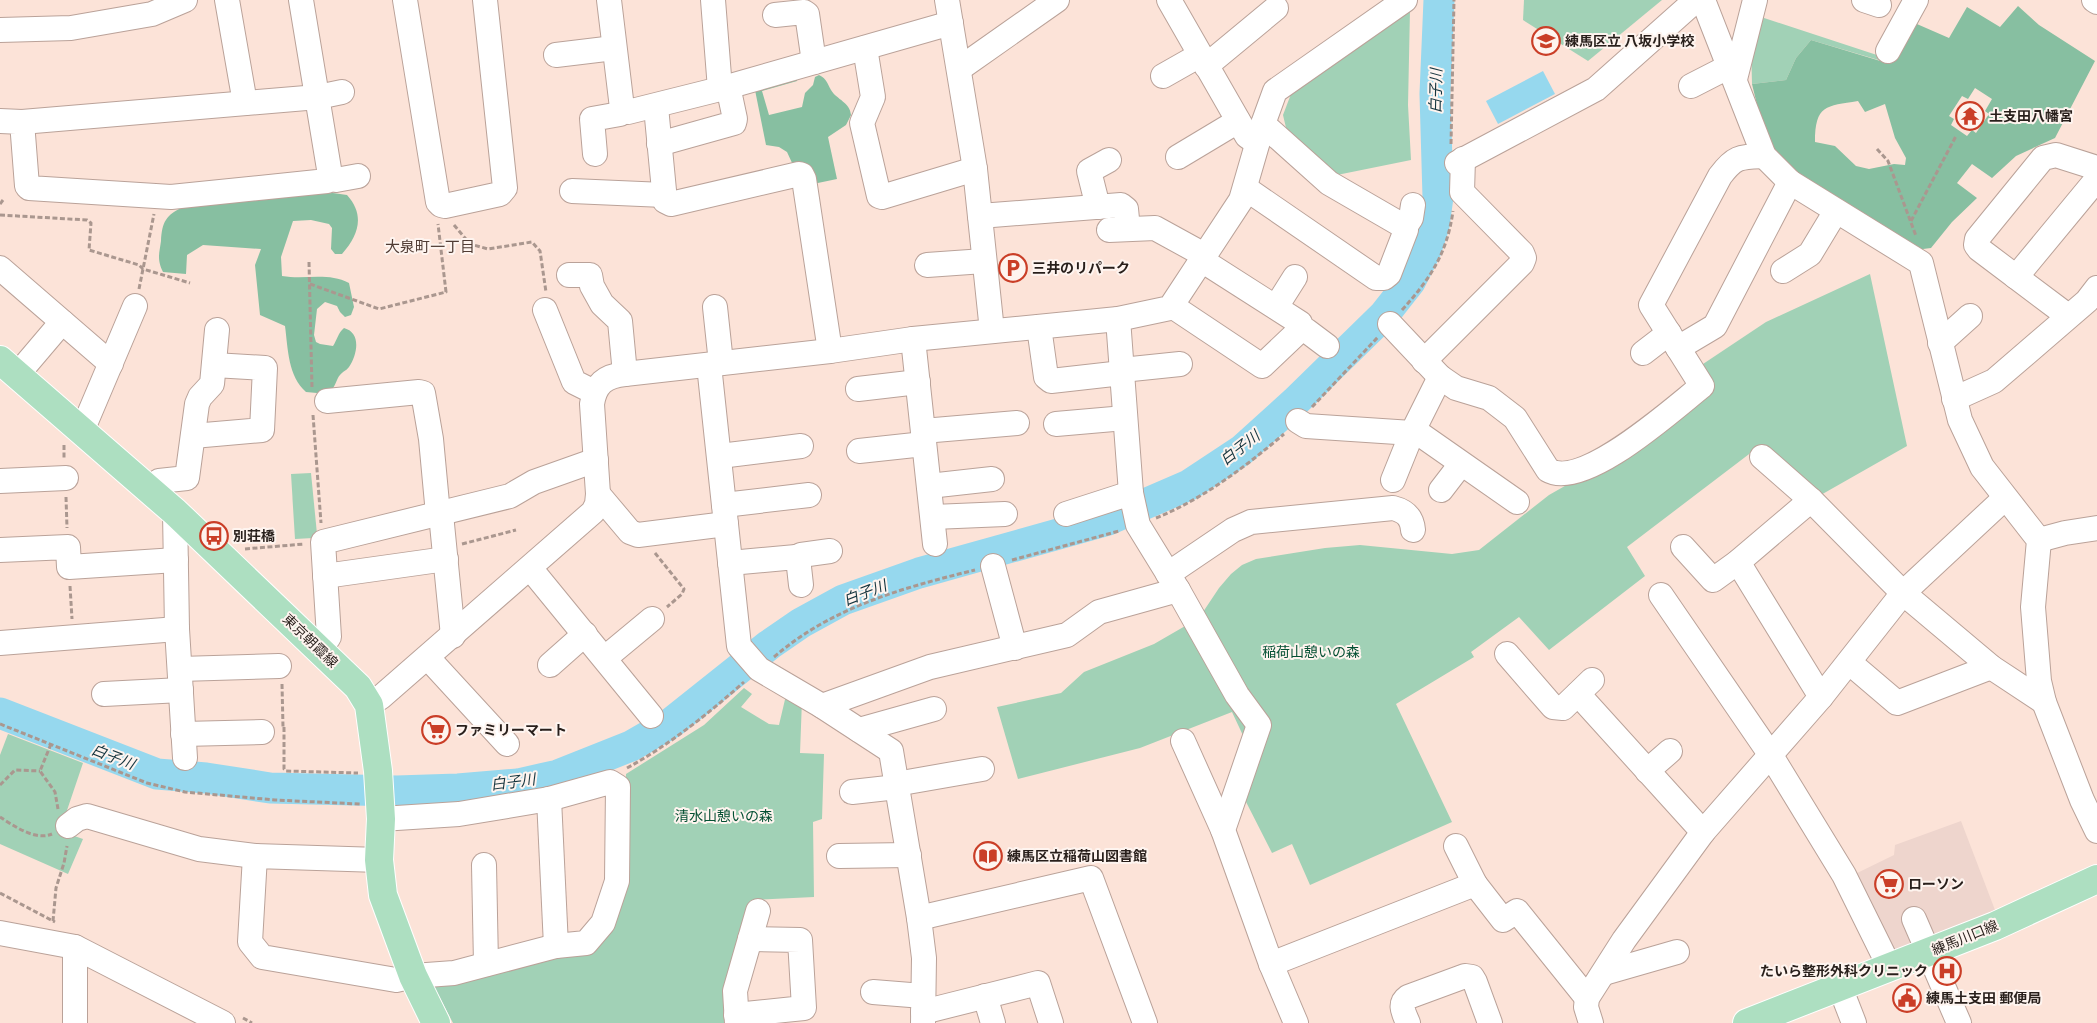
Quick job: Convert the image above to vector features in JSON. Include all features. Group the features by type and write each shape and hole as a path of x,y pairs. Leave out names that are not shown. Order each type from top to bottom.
{"main road":[{"name":"東京朝霞線","path":"8,368 175,512 358,687 369,705 378,772 380,809 379,860 383,895 413,976 436,1023"},
{"name":"練馬川口線","path":"1747,1023 1929,953 1978,923 2097,879"}],"street":[{"path":"0,30 71,28 123,9 152,14 185,0"},
{"path":"227,0 245,104"},
{"path":"301,0 330,179"},
{"path":"404,0 438,202 440,205 445,206 504,192 511,161 497,25 485,0"},
{"path":"609,0 624,111"},
{"path":"659,144 734,123 735,119 724,88 713,0"},
{"path":"960,69 1057,0"},
{"path":"1393,480 1413,432 1432,369 1522,263 1524,258 1522,253 1462,192 1460,161 1596,89 1696,0"},
{"path":"1703,0 1764,156 1790,182 1921,263 1960,420 1982,466 2039,540 2033,607 2039,681 2044,702 2082,800 2097,831"},
{"path":"1732,72 1756,0"},
{"path":"1888,51 1916,0"},
{"path":"1171,1 1249,140 1260,134"},
{"path":"369,705 428,658 593,512 597,504 598,494 592,404 594,392 600,383 616,375 830,351 913,339 1118,320 1170,308 1241,200 1260,134 1277,88 1390,4"},
{"path":"1163,76 1203,61 1276,8"},
{"path":"594,154 592,119 620,114 624,111 656,107 865,48 949,11 975,169 992,331"},
{"path":"774,15 804,12 807,14 814,62"},
{"path":"556,55 614,48"},
{"path":"865,48 873,97 862,126 879,196 882,197 975,169"},
{"path":"1692,86 1732,72"},
{"path":"342,92 318,97 245,104 11,122 29,188 158,198 327,181 358,176"},
{"path":"656,107 664,195 665,200 671,204 799,174 802,175 830,351"},
{"path":"1178,157 1238,120"},
{"path":"1260,134 1329,184 1405,227"},
{"path":"2068,316 1979,249 1976,245 1977,239 2043,158 2056,155 2097,168"},
{"path":"1390,324 1432,369 1456,388 1489,398 1514,418 1548,470 1555,474 1578,471 1631,443 1702,386 1651,305 1720,176 1730,163 1744,156 1764,156"},
{"path":"1098,207 1089,171 1109,160"},
{"path":"2016,277 2097,179"},
{"path":"1643,353 1715,326 1790,182"},
{"path":"1245,188 1376,278 1384,278 1389,274 1406,230 1405,227 1411,218 1413,205"},
{"path":"572,191 664,195"},
{"path":"980,216 1124,206 1118,230 1155,228 1204,258 1300,323 1301,329"},
{"path":"1783,271 1810,254 1836,211"},
{"path":"927,265 984,261"},
{"path":"0,268 110,364"},
{"path":"569,275 590,275 592,286 602,304 620,321 625,374"},
{"path":"1276,307 1295,277"},
{"path":"1954,399 1994,381 2087,301 2097,288"},
{"path":"546,303 574,382 594,392"},
{"path":"82,431 135,306"},
{"path":"1172,306 1262,366 1301,329"},
{"path":"715,307 715,364 720,456 739,646 758,668 822,706 891,751 920,918 924,958 923,1011"},
{"path":"1940,343 1970,316"},
{"path":"1118,320 1131,494 1137,521 1237,695 1259,725 1223,830"},
{"path":"8,368 62,322"},
{"path":"1039,326 1046,377 1051,381 1180,364"},
{"path":"1301,329 1307,331 1327,346"},
{"path":"148,489 160,481 187,478 197,404 212,384 217,330"},
{"path":"913,339 935,544"},
{"path":"193,436 262,430 265,368 214,365"},
{"path":"858,389 918,382"},
{"path":"317,403 423,393 431,439 453,636"},
{"path":"1056,424 1125,418"},
{"path":"1298,421 1306,426 1413,432 1517,502"},
{"path":"859,451 924,437 1017,423"},
{"path":"720,456 801,446"},
{"path":"1762,457 1811,500 1902,593 1991,667 2044,702"},
{"path":"319,649 329,637 323,542 510,496 534,482 596,460"},
{"path":"1441,490 1461,464"},
{"path":"0,481 66,478"},
{"path":"929,486 992,479"},
{"path":"598,494 630,532 642,535 809,495"},
{"path":"1066,514 1131,494"},
{"path":"1591,1023 1586,1007 1587,998 1624,940 1703,832 1821,697 1902,593 2005,498"},
{"path":"1684,547 1713,580 1738,562 1811,500"},
{"path":"822,706 930,667 1067,635 1099,612 1173,582 1233,530 1251,522 1394,508 1402,510 1409,517 1413,530"},
{"path":"175,512 177,629 185,758"},
{"path":"932,517 1005,514"},
{"path":"2039,540 2065,533 2097,528"},
{"path":"0,550 68,546 69,568 176,560"},
{"path":"730,563 830,552"},
{"path":"325,576 445,554"},
{"path":"798,557 801,585"},
{"path":"1738,562 1821,697"},
{"path":"993,566 1015,648"},
{"path":"530,568 651,716"},
{"path":"1661,595 1770,754 1879,931 1890,968"},
{"path":"605,658 652,619"},
{"path":"0,643 177,629"},
{"path":"550,665 585,634"},
{"path":"1507,654 1553,707 1563,708 1585,687 1647,772 1703,832"},
{"path":"428,658 507,744"},
{"path":"1850,662 1897,703 1991,667"},
{"path":"104,694 180,680 280,670"},
{"path":"859,730 934,709"},
{"path":"183,734 273,730"},
{"path":"1183,740 1223,830 1272,964 1296,1023"},
{"path":"1647,772 1670,750"},
{"path":"852,792 982,769"},
{"path":"255,856 250,942 262,957 396,980 413,976 454,974 556,946 586,943 603,923 616,880 618,786 610,782 549,799 459,814 380,809"},
{"path":"549,799 556,946"},
{"path":"60,833 77,819 87,816 199,849 255,856 379,860"},
{"path":"1456,846 1475,884 1503,920 1517,911 1587,998"},
{"path":"839,856 908,854"},
{"path":"484,865 486,964"},
{"path":"920,918 1091,878 1145,1023"},
{"path":"1272,964 1475,884"},
{"path":"750,939 800,940 804,1008 737,1019 735,991 758,911"},
{"path":"1914,919 1959,1023"},
{"path":"0,934 46,930 75,947 223,1023"},
{"path":"75,947 76,1023"},
{"path":"1604,973 1677,952"},
{"path":"1408,1023 1402,1006 1403,1001 1408,997 1465,976 1472,977 1475,982 1490,1023"},
{"path":"873,992 923,1011 1038,983 1051,1023"},
{"path":"1840,987 1854,1023"},
{"path":"984,996 994,1023"}],"path":[{"path":"1911,221 1956,136"},
{"path":"1877,149 1888,161 1922,254 1923,259 1921,263"},
{"path":"135,306 158,198"},
{"path":"0,204 4,200"},
{"path":"0,215 90,221 89,250 139,265 143,269 190,284"},
{"path":"450,220 470,244 488,249 532,242 540,251 546,303"},
{"path":"310,284 379,309 446,292 437,222"},
{"path":"236,550 323,542 309,262"},
{"path":"445,554 516,530"},
{"path":"642,535 643,539 684,589 682,594 652,619"},
{"path":"69,568 73,637"},
{"path":"621,772 643,759 698,720 758,668"},
{"path":"280,670 273,730 284,769 286,771 378,772"},
{"path":"0,724 147,783 186,792 380,809"},
{"path":"40,771 51,744"},
{"path":"0,785 15,770 40,771"},
{"path":"40,771 55,792 64,863 46,930"},
{"path":"0,817 24,831 45,837 60,833"}],"shaded area":[{"path":"1961,821 1995,910 1894,951 1851,876 1894,855 1895,845"}],"green space":[{"path":"1524,0 1662,0 1588,61 1523,20"},
{"path":"2018,6 2039,25 2095,61 2055,138 2016,156 1992,178 1972,164 1957,183 1977,198 1952,222 1931,248 1915,250 1805,185 1774,153 1759,113 1752,84 1786,80 1796,58 1811,40 1887,63 1910,21 1949,38 1967,7 2000,27","holes":["1975,88 1992,99 1985,111 1989,114 1976,133 1972,130 1967,136 1951,125 1954,119 1949,116 1962,96 1968,99","1858,101 1865,112 1885,104 1895,138 1906,158 1905,165 1894,164 1869,169 1856,166 1835,146 1815,142 1817,121 1824,110 1830,106"]},
{"path":"1410,10 1408,105 1411,160 1332,176 1287,132 1283,115 1291,94"},
{"path":"1758,16 1883,57 1882,61 1811,40 1796,58 1786,80 1752,84 1751,44"},
{"path":"819,75 846,104 851,115 846,125 828,137 837,179 813,184 793,165 787,152 779,147 766,145 754,85 798,76 797,81 762,91 769,115 802,107 805,93 813,85 815,77"},
{"path":"333,193 347,195 353,202 358,217 356,232 348,247 342,254 335,254 331,249 332,228 329,224 311,220 293,221 281,257 282,276 325,277 349,283 354,307 351,315 345,317 337,306 325,302 317,309 314,335 316,342 333,346 344,328 354,335 356,351 349,367 339,376 333,388 317,393 306,392 300,386 292,370 285,326 260,315 255,265 261,249 203,245 187,255 186,274 163,272 159,257 162,234 164,224 169,216 183,207 295,194"},
{"name":"稲荷山憩いの森","path":"1870,274 1907,446 1819,496 1761,445 1627,547 1645,576 1549,650 1519,617 1471,652 1474,657 1396,704 1452,822 1310,885 1292,844 1272,853 1241,792 1254,759 1232,712 1140,748 1018,779 997,707 1061,693 1084,672 1154,644 1199,618 1231,574 1242,565 1256,559 1325,548 1360,545 1452,554 1479,550 1549,495 1637,445 1704,390 1700,366 1766,322"},
{"path":"311,473 317,534 313,538 295,539 291,474"},
{"name":"清水山憩いの森","path":"744,688 752,694 741,707 769,724 779,725 787,691 802,700 800,753 824,754 822,819 813,822 814,897 751,900 726,991 729,1023 453,1023 432,983 589,949 625,877 626,774 704,725"},
{"path":"8,734 83,763 60,831 83,839 68,874 0,844 0,755"}],"water":[{"path":"1543,71 1555,94 1498,124 1486,101"}],"waterway":[{"name":"白子川","path":"0,713 157,774 206,778 270,788 397,791 458,789 518,784 558,775 631,746 671,723 769,645 801,623 843,600 919,573 1108,520 1189,485 1242,450 1295,402 1384,315 1410,282 1426,250 1434,226 1438,197 1435,94 1439,0"}],"place":[{"name":"練馬区立 八坂小学校","path":"1546,41"},
{"name":"土支田八幡宮","path":"1970,116"},
{"name":"三井のリパーク","path":"1013,268"},
{"name":"別荘橋","path":"214,536"},
{"name":"ファミリーマート","path":"436,730"},
{"name":"練馬区立稲荷山図書館","path":"988,856"},
{"name":"ローソン","path":"1889,884"},
{"name":"たいら整形外科クリニック","path":"1947,971"},
{"name":"練馬土支田 郵便局","path":"1907,998"}],"district":[{"name":"大泉町一丁目","path":"430,247"}]}
